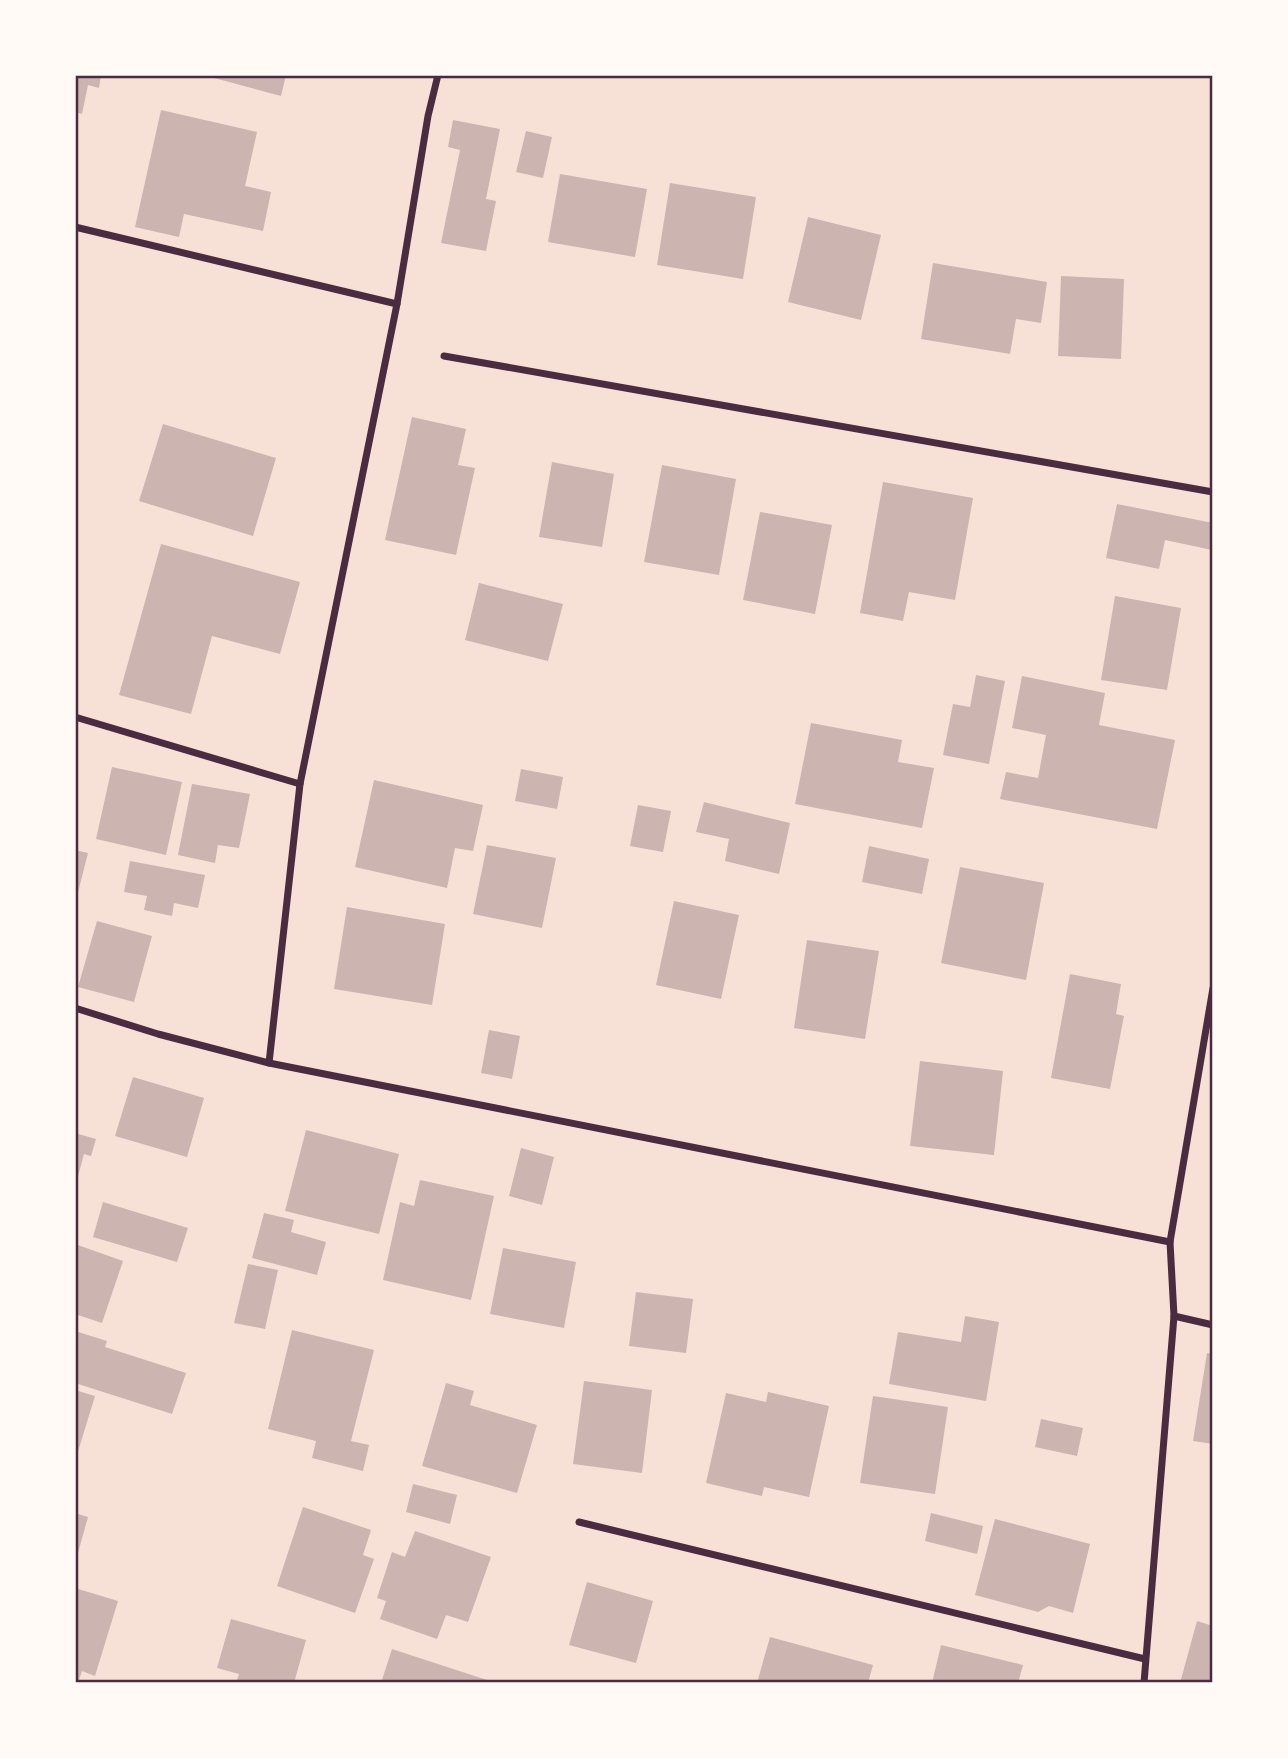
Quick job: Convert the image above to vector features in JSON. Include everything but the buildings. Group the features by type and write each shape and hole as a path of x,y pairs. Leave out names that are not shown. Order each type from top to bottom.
{"street":[{"path":"269,1063 299,783 397,304 428,116 438,75"},
{"path":"75,227 397,304"},
{"path":"444,356 1213,492"},
{"path":"75,717 299,783"},
{"path":"1144,1683 1174,1316 1170,1242 1213,988"},
{"path":"75,1008 158,1034 269,1063 1170,1242"},
{"path":"1174,1316 1213,1325"},
{"path":"579,1522 1145,1659"}]}
